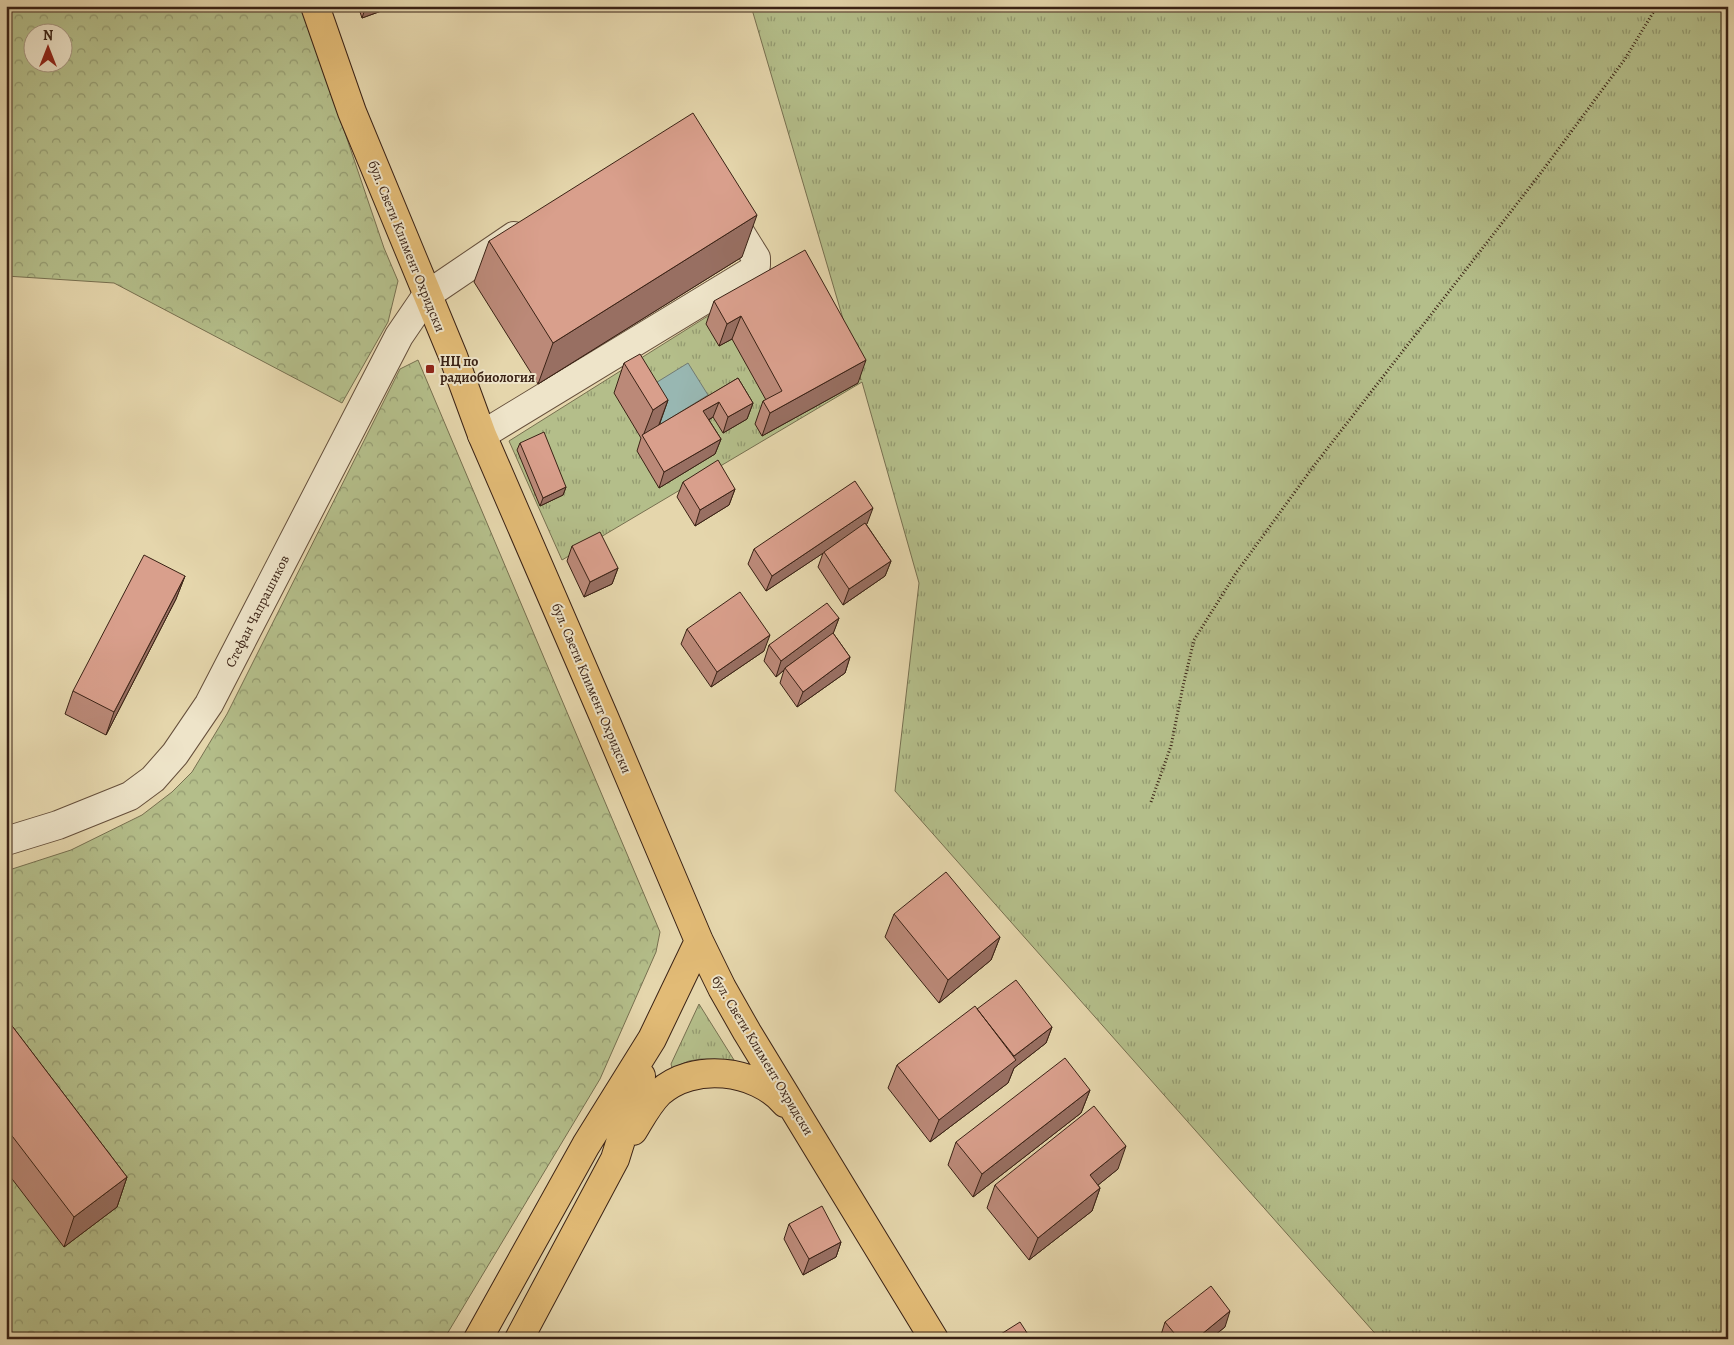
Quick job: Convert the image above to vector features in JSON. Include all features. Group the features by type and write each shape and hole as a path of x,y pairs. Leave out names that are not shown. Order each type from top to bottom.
{"main road":[{"name":"бул. Свети Климент Охридски","path":"315,6 352,112 453,356 482,435 699,941 722,988 934,1339"},
{"path":"478,1339 586,1145 652,1039 699,941"},
{"path":"615,1159 652,1039"},
{"path":"519,1339 615,1159 649,1105 660,1092 687,1077 702,1074 734,1075 754,1081 769,1089 782,1099 806,1127"}],"street":[{"path":"482,435 750,272 756,265 756,258 716,195"},
{"path":"427,295 533,224"},
{"name":"Стефан Чапрашиков","path":"6,841 58,825 130,796 153,779 175,754 209,704 399,336 427,295"}],"path":[{"path":"1151,802 1171,746 1194,640 1236,573 1313,467 1534,182 1614,75 1657,6"}],"green space":[{"path":"6,6 302,6 384,248 398,281 388,322 342,403 114,283 6,276"},
{"path":"751,6 1728,6 1728,1339 1380,1339 895,791 919,583 862,382 562,560 509,441 805,255 861,380"},
{"path":"418,360 660,932 656,952 600,1079 444,1339 6,1339 6,871 71,850 142,815 172,792 192,772 227,714 400,369"},
{"path":"699,1004 734,1060 701,1059 689,1061 672,1068 671,1064"}],"water":[{"path":"688,363 708,395 661,424 641,392"}],"building":[{"path":"693,113 757,215 553,343 489,241"},
{"path":"805,250 866,360 770,413 763,401 782,391 741,316 727,324 714,301"},
{"path":"640,354 668,400 653,410 624,363"},
{"path":"738,378 753,403 728,417 719,402 703,411 721,439 664,472 642,435"},
{"path":"544,432 566,487 543,498 520,443"},
{"path":"718,460 735,489 700,510 683,482"},
{"path":"855,481 873,508 772,576 754,549"},
{"path":"865,523 891,561 849,589 824,552"},
{"path":"600,532 618,568 590,582 572,546"},
{"path":"144,555 185,576 114,712 73,691"},
{"path":"740,592 770,635 717,672 687,629"},
{"path":"827,603 839,618 781,661 769,645"},
{"path":"833,633 850,657 803,692 785,668"},
{"path":"946,872 1000,937 948,980 894,914"},
{"path":"1016,980 1052,1027 1014,1056 977,1009"},
{"path":"975,1006 1016,1060 939,1120 897,1065"},
{"path":"6,1018 127,1177 74,1217 6,1128"},
{"path":"1065,1058 1090,1090 982,1174 956,1142"},
{"path":"1094,1106 1126,1146 1090,1175 1100,1188 1038,1238 995,1185"},
{"path":"822,1206 841,1242 809,1259 789,1224"},
{"path":"1211,1286 1230,1311 1196,1339 1179,1339 1165,1322"},
{"path":"1020,1322 1031,1339 993,1339"}],"place":[{"name":"НЦ по радиобиология","path":"430,369"}]}
